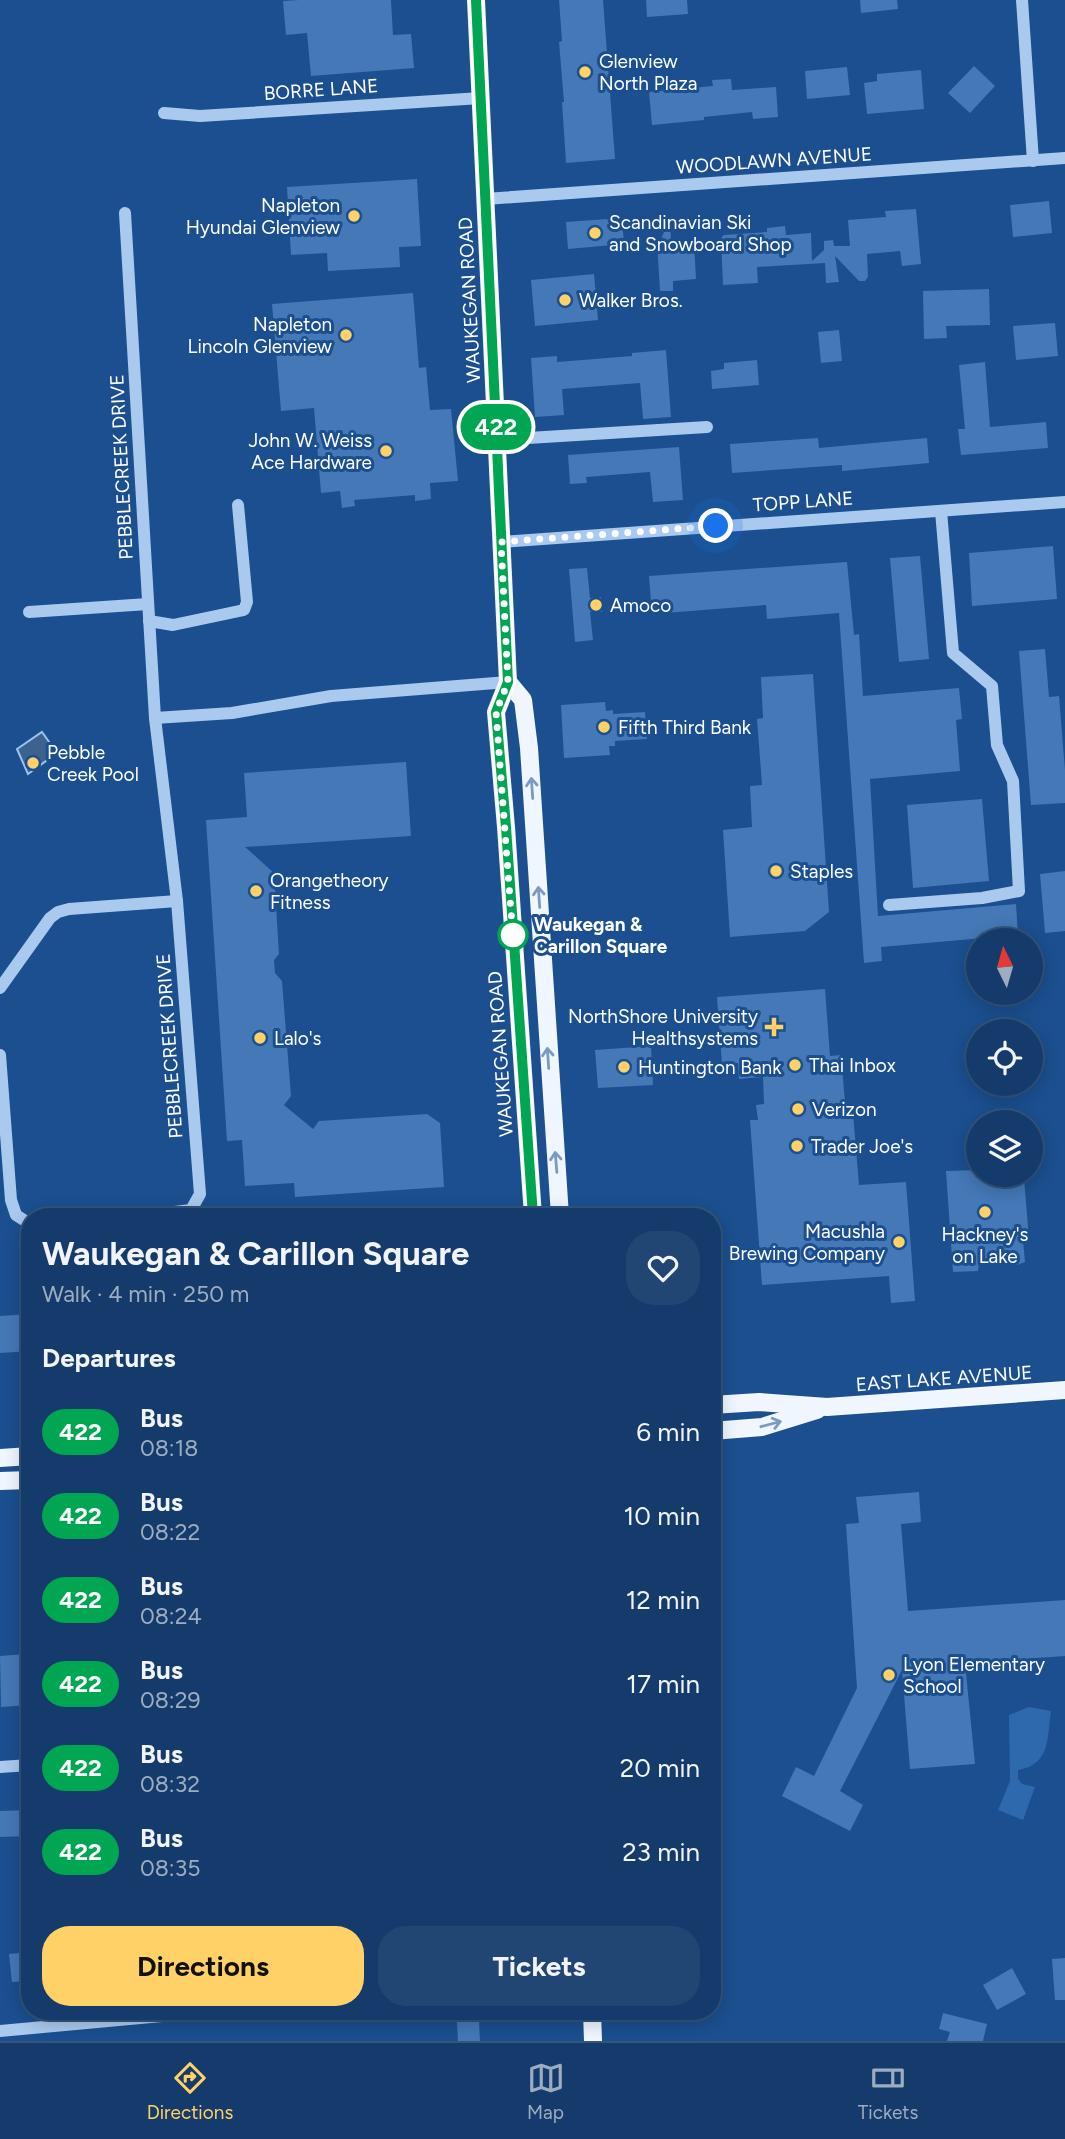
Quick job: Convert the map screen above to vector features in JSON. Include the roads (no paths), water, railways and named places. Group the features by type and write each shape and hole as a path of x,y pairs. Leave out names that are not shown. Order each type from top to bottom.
{"main road":[{"name":"WAUKEGAN ROAD","path":"476,0 508,682 496,712 496,724 506,827 532,1208"},
{"name":"WAUKEGAN ROAD","path":"508,682 523,700 529,748 559,1208"},
{"name":"EAST LAKE AVENUE","path":"721,1404 759,1402 827,1407 1065,1390"},
{"name":"EAST LAKE AVENUE","path":"721,1430 762,1427 827,1407"},
{"path":"0,1458 21,1457"},
{"path":"0,1481 21,1480"},
{"path":"592,2020 593,2041"}],"street":[{"path":"1022,0 1033,161"},
{"name":"BORRE LANE","path":"164,113 200,116 481,98"},
{"name":"WOODLAWN AVENUE","path":"485,200 1065,159"},
{"name":"PEBBLECREEK DRIVE","path":"125,213 155,718 177,901 200,1194 192,1208"},
{"path":"496,440 706,427"},
{"name":"TOPP LANE","path":"501,542 1065,502"},
{"path":"149,621 173,625 244,610 247,602 238,505"},
{"path":"889,905 982,898 1019,891 1013,781 997,745 992,686 953,653 941,511"},
{"path":"29,612 148,604"},
{"path":"155,718 232,713 331,696 508,682"},
{"path":"0,988 50,918 58,912 177,901"},
{"path":"0,1055 11,1200 16,1215 21,1218"},
{"path":"0,1767 21,1766"},
{"path":"0,2031 119,2020"}],"place":[{"name":"Glenview North Plaza","path":"585,72"},
{"name":"Napleton Hyundai Glenview","path":"354,216"},
{"name":"Scandinavian Ski and Snowboard Shop","path":"595,233"},
{"name":"Walker Bros.","path":"565,300"},
{"name":"Napleton Lincoln Glenview","path":"346,335"},
{"name":"John W. Weiss Ace Hardware","path":"386,451"},
{"name":"Amoco","path":"596,605"},
{"name":"Fifth Third Bank","path":"604,727"},
{"name":"Pebble Creek Pool","path":"33,763"},
{"name":"Staples","path":"776,871"},
{"name":"Orangetheory Fitness","path":"256,891"},
{"name":"Waukegan & Carillon Square","path":"513,935"},
{"name":"NorthShore University Healthsystems","path":"774,1027"},
{"name":"Lalo's","path":"260,1038"},
{"name":"Thai Inbox","path":"795,1065"},
{"name":"Huntington Bank","path":"624,1067"},
{"name":"Verizon","path":"798,1109"},
{"name":"Trader Joe's","path":"797,1146"},
{"name":"Hackney's on Lake","path":"985,1212"},
{"name":"Macushla Brewing Company","path":"899,1242"},
{"name":"Lyon Elementary School","path":"889,1675"}]}
